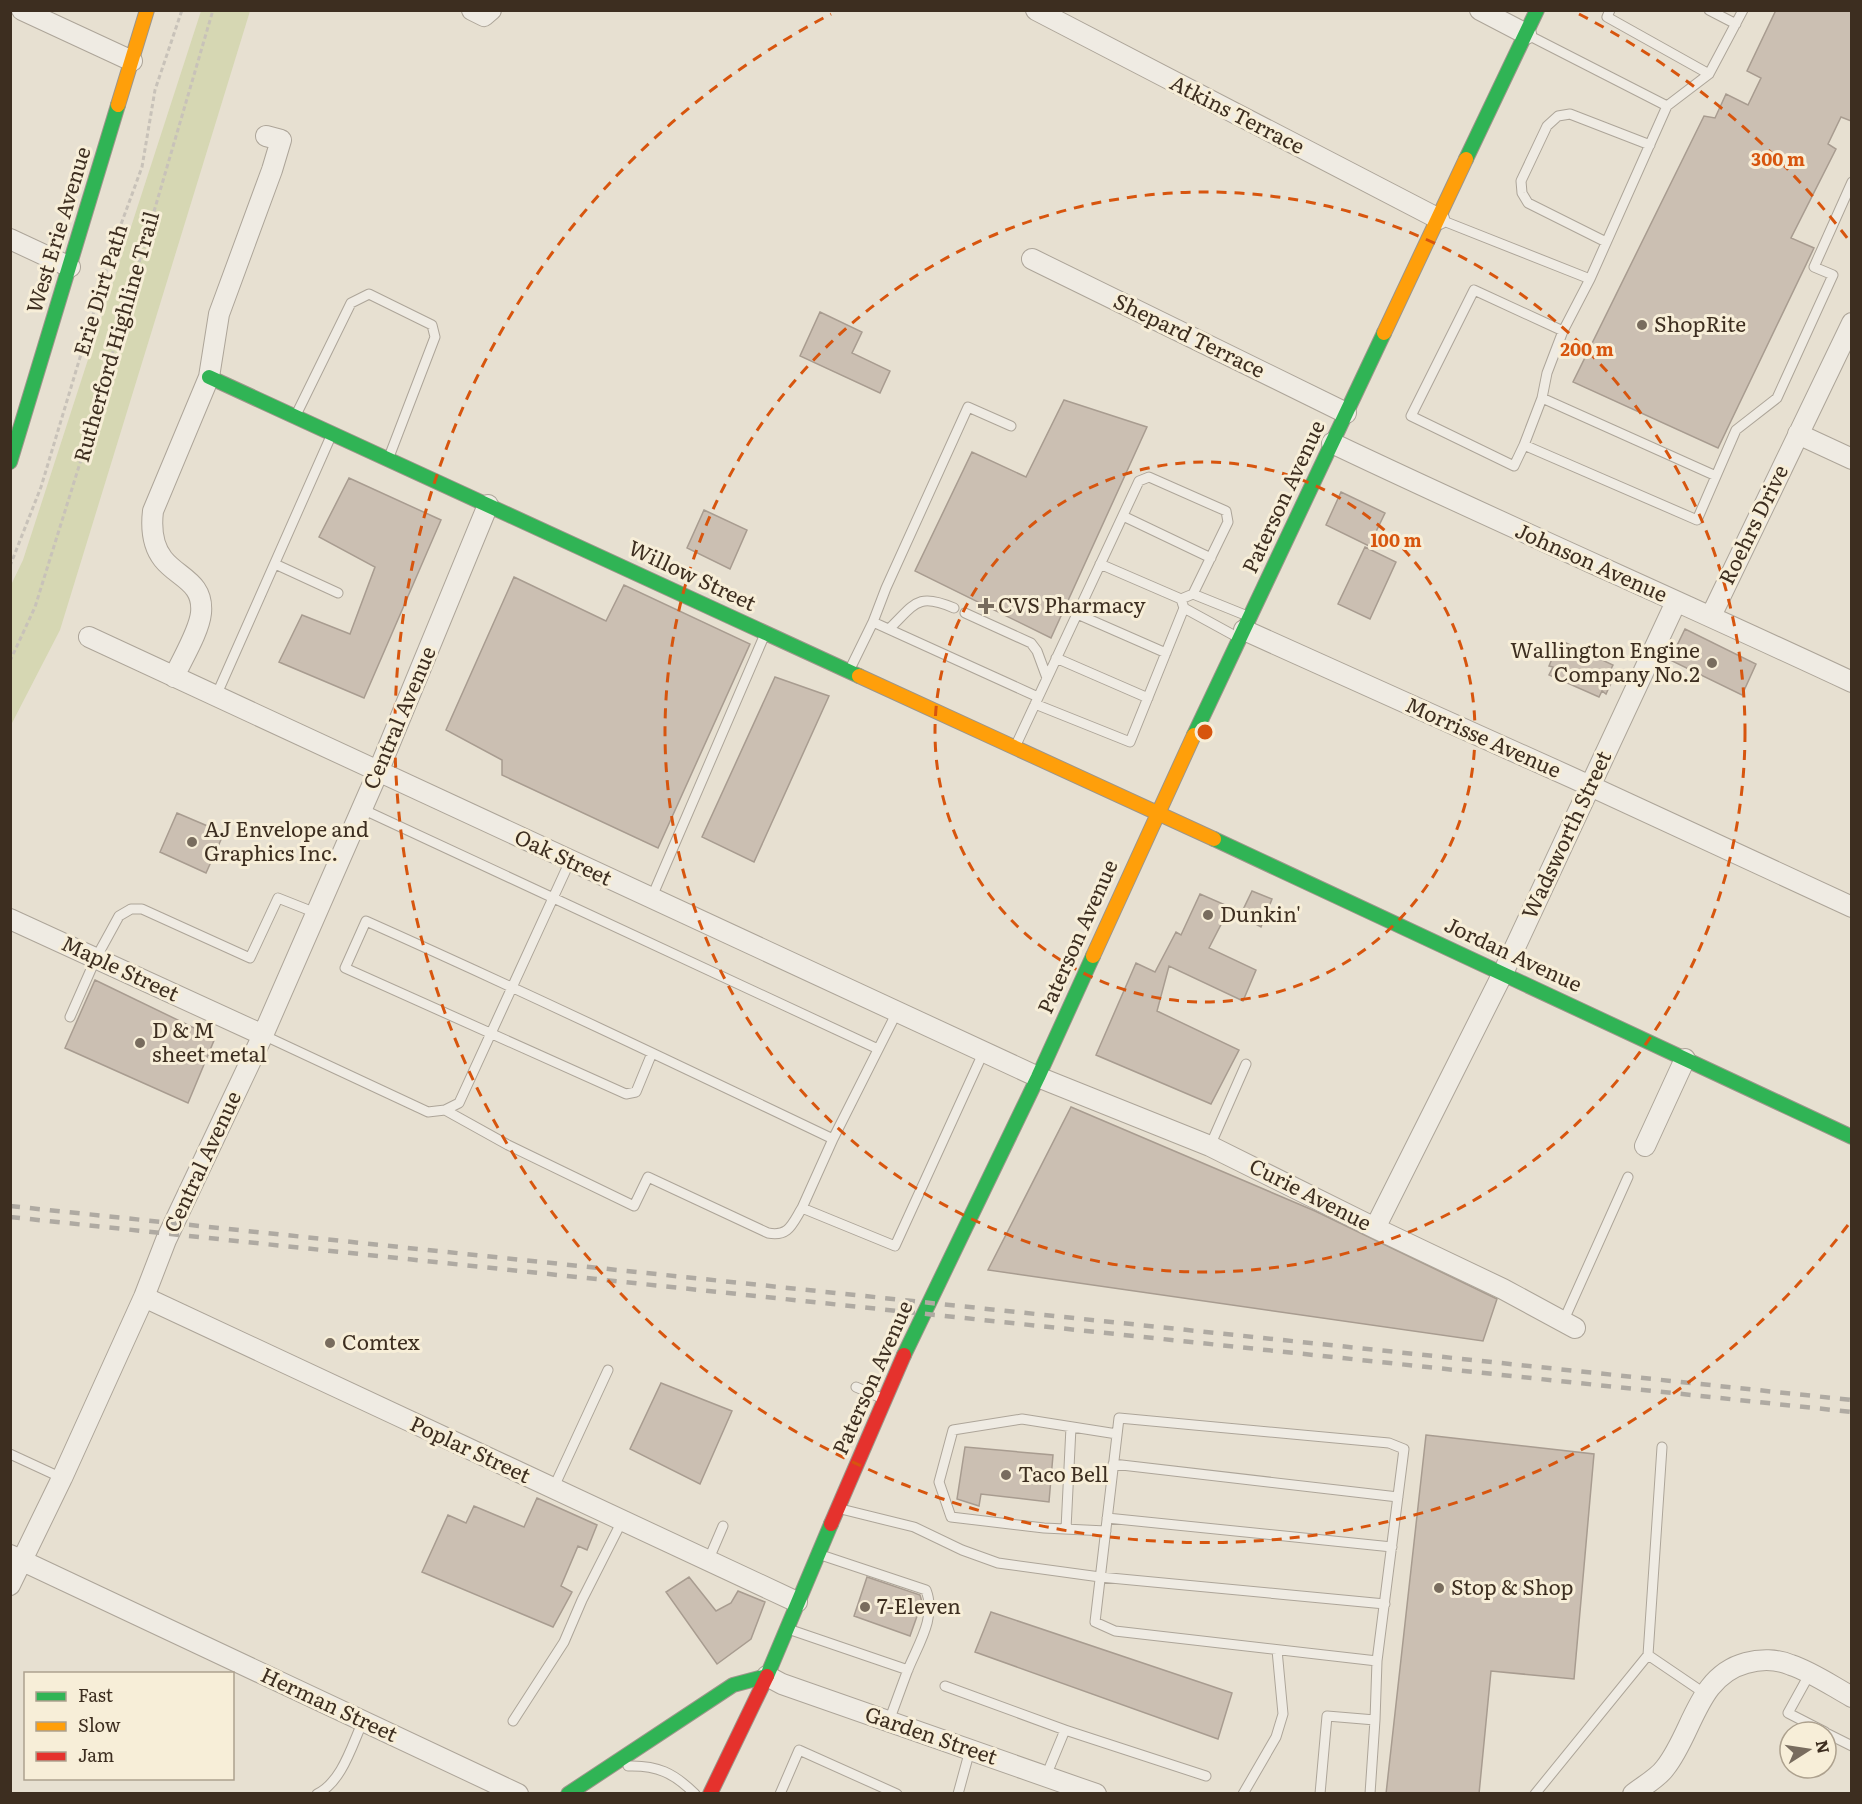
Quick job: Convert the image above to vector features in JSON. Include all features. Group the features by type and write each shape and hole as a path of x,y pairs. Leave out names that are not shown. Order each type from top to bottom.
{"street":[{"path":"22,10 132,61"},
{"name":"West Erie Avenue","path":"10,462 147,10"},
{"path":"472,10 484,16 491,10"},
{"name":"Atkins Terrace","path":"1036,10 1439,219"},
{"path":"1480,10 1526,34"},
{"name":"Paterson Avenue","path":"710,1794 767,1677 884,1399 1038,1077 1157,813 1537,10"},
{"path":"174,677 198,626 201,602 196,590 188,580 162,559 155,545 151,528 153,511 209,377 219,314 272,170 280,140 266,136"},
{"path":"10,239 70,267"},
{"name":"Shepard Terrace","path":"1032,259 1346,413"},
{"name":"Roehrs Drive","path":"1711,616 1851,323"},
{"name":"Willow Street","path":"209,377 1157,813"},
{"path":"1798,434 1851,459"},
{"name":"Johnson Avenue","path":"1332,443 1851,682"},
{"name":"Central Avenue","path":"10,1585 16,1558 62,1478 144,1297 166,1240 263,1035 378,772 488,505"},
{"name":"Wadsworth Street","path":"1375,1228 1503,973 1676,602"},
{"name":"Morrisse Avenue","path":"1244,628 1851,907"},
{"name":"Oak Street","path":"89,637 1038,1077"},
{"name":"Jordan Avenue","path":"1157,813 1851,1137"},
{"name":"Maple Street","path":"10,919 263,1035"},
{"path":"1645,1146 1685,1059"},
{"name":"Curie Avenue","path":"1038,1077 1210,1146 1503,1289 1569,1325"},
{"name":"Poplar Street","path":"144,1297 797,1602"},
{"name":"Herman Street","path":"16,1558 518,1794"},
{"path":"1633,1794 1664,1771 1677,1750 1704,1693 1722,1674 1738,1665 1773,1660 1791,1665 1851,1697"},
{"path":"568,1794 734,1685 767,1677"},
{"name":"Garden Street","path":"767,1677 1088,1792"}],"lane":[{"path":"1610,10 1607,17 1709,74"},
{"path":"1709,10 1736,24"},
{"path":"1563,331 1474,290 1411,416 1514,466 1542,398 1547,373 1563,331 1590,279 1667,106 1709,74 1743,10"},
{"path":"1526,34 1667,106"},
{"path":"1606,242 1528,203 1522,193 1521,181 1547,126 1558,116 1570,114 1650,145"},
{"path":"1524,445 1697,520 1736,430 1778,398 1833,275 1814,267 1851,182"},
{"path":"1439,219 1590,279"},
{"path":"295,417 351,303 369,294 432,325 435,337 388,459"},
{"path":"1542,398 1716,476"},
{"path":"849,671 968,407 1011,426"},
{"path":"216,696 332,434"},
{"path":"873,621 1037,700 1130,742 1183,604 1193,594 1228,522 1226,511 1149,477 1138,481 1123,516 1056,658 1037,700 1015,747"},
{"path":"1123,516 1211,558"},
{"path":"274,564 338,593"},
{"path":"1100,564 1183,604 1244,628"},
{"path":"1193,594 1244,628"},
{"path":"889,628 915,604 926,600 936,600 954,608"},
{"path":"965,613 1031,643 1037,651 1047,678"},
{"path":"1077,614 1166,653"},
{"path":"651,899 766,633"},
{"path":"1056,658 1148,698"},
{"path":"362,809 878,1050"},
{"path":"263,1035 428,1112 445,1110 459,1102 570,861"},
{"path":"70,1017 96,958 119,916 131,909 142,909 250,958 278,898 316,913"},
{"path":"651,1053 636,1092 626,1094 345,968 366,921 512,987 833,1139"},
{"path":"445,1110 508,1145 634,1206 648,1177 768,1233 777,1235 788,1231 802,1208 833,1139 897,1012"},
{"path":"802,1208 895,1246 984,1051"},
{"path":"1210,1146 1246,1064"},
{"path":"1569,1325 1628,1177"},
{"path":"553,1489 608,1370"},
{"path":"856,1387 884,1399"},
{"path":"1370,1794 1377,1661 1404,1449 1389,1443 1119,1418 1095,1622 1115,1631 1377,1661"},
{"path":"1106,1531 1066,1529 951,1516 939,1482 953,1430 1022,1419 1117,1434"},
{"path":"1066,1529 1071,1427"},
{"path":"1535,1794 1648,1655 1662,1447"},
{"path":"10,1454 62,1478"},
{"path":"1113,1464 1398,1497"},
{"path":"838,1508 914,1527 962,1550 998,1563 1100,1577 1385,1604"},
{"path":"1107,1518 1392,1547"},
{"path":"513,1721 564,1642 582,1600 622,1521"},
{"path":"708,1561 723,1526"},
{"path":"819,1554 926,1590 931,1602 926,1629 889,1722"},
{"path":"786,1629 908,1670"},
{"path":"1244,1794 1276,1737 1282,1714 1277,1650"},
{"path":"1648,1655 1704,1693"},
{"path":"1802,1720 1788,1713 1809,1675"},
{"path":"945,1686 1065,1730 1206,1776"},
{"path":"1320,1794 1327,1716 1375,1720"},
{"path":"318,1794 325,1790 337,1776 364,1720"},
{"path":"1046,1776 1065,1730"},
{"path":"780,1794 799,1750 897,1794"},
{"path":"958,1794 970,1750"},
{"path":"610,1766 646,1765 662,1770 682,1782 695,1794"}],"path":[{"name":"Erie Dirt Path","path":"10,566 40,487 116,238 142,167 155,90 182,10"},
{"name":"Rutherford Highline Trail","path":"10,661 35,607 85,447 213,10"}],"green space":[{"path":"201,11 250,11 60,630 11,725 11,585 23,560"}],"building":[{"path":"1776,10 1851,10 1851,121 1841,117 1828,144 1836,149 1791,238 1814,248 1718,448 1573,382 1704,116 1715,118 1726,94 1748,105 1761,78 1747,71"},
{"path":"820,312 862,332 852,353 890,371 880,393 800,356"},
{"path":"1064,400 1147,427 1051,638 915,571 972,452 1026,477"},
{"path":"349,478 441,520 364,698 279,662 302,615 350,634 375,567 319,537"},
{"path":"1341,492 1385,513 1369,546 1326,525"},
{"path":"704,510 747,530 730,569 687,548"},
{"path":"1365,547 1396,562 1370,619 1338,604"},
{"path":"514,577 606,621 624,585 750,644 658,848 502,775 502,760 446,730"},
{"path":"1685,629 1756,664 1742,695 1670,660"},
{"path":"1564,642 1613,665 1610,671 1615,674 1606,694 1602,691 1599,697 1549,675 1553,667 1549,666 1557,647 1561,650"},
{"path":"775,677 829,696 754,862 702,837"},
{"name":"AJ Envelope and Graphics Inc.","path":"177,813 224,833 206,873 160,852"},
{"path":"1252,891 1272,899 1261,927 1240,916"},
{"path":"1200,894 1230,907 1209,948 1256,970 1243,1001 1169,966 1157,1011 1239,1050 1211,1104 1096,1055 1136,963 1155,972 1176,932 1181,935"},
{"name":"D & M sheet metal","path":"95,980 215,1038 188,1103 65,1048"},
{"path":"1071,1107 1315,1211 1497,1299 1483,1341 988,1270"},
{"path":"661,1383 732,1411 700,1484 630,1449"},
{"path":"1426,1435 1594,1454 1574,1679 1491,1671 1479,1794 1386,1794"},
{"name":"Taco Bell","path":"965,1447 1053,1455 1049,1502 981,1494 979,1506 957,1499"},
{"path":"537,1498 597,1525 587,1550 578,1546 561,1586 572,1592 553,1627 422,1572 448,1515 466,1523 474,1506 524,1527"},
{"path":"689,1577 716,1611 731,1603 738,1591 765,1602 751,1639 717,1664 666,1592"},
{"path":"867,1577 920,1595 922,1602 910,1636 854,1616"},
{"path":"991,1612 1232,1693 1218,1739 975,1652"}],"railway":[{"path":"10,1206 1852,1400"},
{"path":"10,1217 1852,1412"}],"traffic: fast":[{"path":"1466,159 1537,10"},
{"path":"10,462 118,105"},
{"path":"1194,735 1384,333"},
{"path":"209,377 859,676"},
{"path":"1214,839 1852,1137"},
{"path":"904,1355 1038,1077 1093,956"},
{"path":"568,1794 733,1685 767,1676 831,1524"}],"traffic: slow":[{"path":"118,105 147,10"},
{"path":"1384,333 1466,159"},
{"path":"859,676 1214,839"},
{"path":"1093,956 1194,735"}],"traffic: jam":[{"path":"831,1524 904,1355"},
{"path":"710,1794 767,1676"}],"place":[{"name":"ShopRite","path":"1642,325"},
{"name":"CVS Pharmacy","path":"986,606"},
{"name":"Wallington Engine Company No.2","path":"1712,663"},
{"name":"AJ Envelope and Graphics Inc.","path":"192,842"},
{"name":"Dunkin'","path":"1208,915"},
{"name":"D & M sheet metal","path":"140,1043"},
{"name":"Comtex","path":"330,1343"},
{"name":"Taco Bell","path":"1006,1475"},
{"name":"Stop & Shop","path":"1439,1588"},
{"name":"7-Eleven","path":"865,1607"}]}
